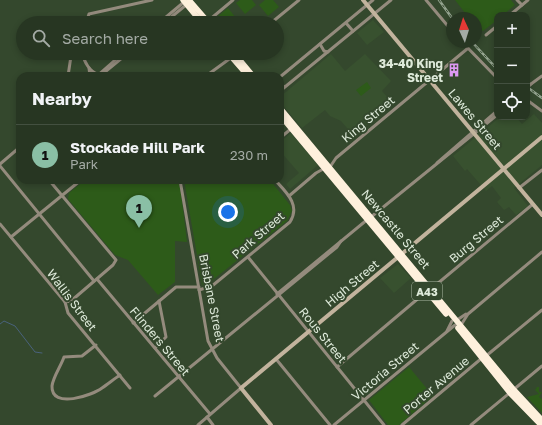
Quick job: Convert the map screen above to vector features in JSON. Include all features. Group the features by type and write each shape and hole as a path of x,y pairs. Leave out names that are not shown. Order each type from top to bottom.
{"highway":[{"path":"186,2 200,16"},
{"path":"237,60 245,72"},
{"path":"238,60 249,72"},
{"path":"284,113 321,156 326,165"},
{"name":"Newcastle Street","path":"284,119 326,165 512,391 540,421"},
{"name":"Newcastle Street","path":"326,165 331,175 369,218"}],"main road":[{"name":"Lawes Street","path":"363,0 542,214"},
{"name":"High Street","path":"241,388 542,138"},
{"name":"Brisbane Street","path":"241,388 271,425"}],"street":[{"path":"88,16 89,14 141,1 152,0"},
{"path":"213,16 233,0"},
{"path":"280,16 299,0"},
{"path":"284,74 373,0"},
{"path":"284,87 391,0"},
{"path":"426,0 446,24"},
{"path":"518,0 522,5"},
{"path":"514,12 528,0"},
{"path":"168,16 186,2"},
{"path":"171,16 186,2"},
{"path":"346,23 353,31"},
{"path":"486,35 494,28"},
{"path":"320,44 324,51 328,52"},
{"path":"467,49 494,75"},
{"name":"King Street","path":"289,196 467,49"},
{"path":"69,72 70,60"},
{"path":"85,60 90,72"},
{"path":"101,72 115,60"},
{"path":"102,72 118,60"},
{"path":"211,72 226,60"},
{"path":"89,68 93,72"},
{"path":"530,85 542,76"},
{"path":"530,102 542,111"},
{"path":"155,396 280,290 437,163 494,114"},
{"path":"473,133 494,117"},
{"path":"284,135 292,128"},
{"path":"0,165 16,151"},
{"name":"Flinders Street","path":"0,165 210,414"},
{"name":"King Street","path":"316,173 326,165"},
{"path":"519,188 542,170"},
{"path":"52,184 116,260 113,265 96,280 71,300 65,302"},
{"path":"11,237 76,184"},
{"name":"Brisbane Street","path":"181,184 206,335 211,349 241,388"},
{"name":"Park Street","path":"134,323 176,286 199,288 212,286 290,222 294,209 289,196 278,184"},
{"name":"Burg Street","path":"337,367 533,204"},
{"name":"Wallis Street","path":"0,224 65,302 68,313 130,388"},
{"name":"Victoria Street","path":"334,425 542,252"},
{"name":"Rous Street","path":"248,257 384,425"},
{"path":"155,348 166,337 159,300"},
{"name":"Porter Avenue","path":"402,425 542,310"},
{"name":"Victoria Street","path":"456,323 468,314"},
{"path":"96,345 82,356 64,357 53,381 52,388 55,394 60,398 70,400 101,389 120,375"},
{"path":"276,359 330,425"},
{"path":"472,425 542,366"},
{"name":"High Street","path":"198,425 241,388"},
{"path":"207,417 214,425"}],"shaded area":[{"path":"373,20 384,32 367,45 357,33"},
{"path":"331,54 345,71 365,54 391,81 382,91 393,104 354,136 341,121 330,116 325,110 302,128 284,107 284,94"},
{"path":"534,114 542,123 542,165 514,188 528,206 516,215 509,207 504,210 497,202 501,198 492,186 486,191 467,169 465,171 453,156 496,120 519,120 522,124 527,120 530,120 530,117"},
{"path":"291,133 318,165 290,189 286,184 299,173 284,156 284,139"},
{"path":"398,264 411,278 394,293 380,278"}],"green space":[{"path":"240,0 252,0 256,5 245,14 236,3"},
{"path":"265,0 273,0 279,7 268,16 259,5"},
{"path":"455,0 511,0 515,5 507,12 494,12 494,22 483,31 482,12 464,12"},
{"path":"228,8 234,16 218,16"},
{"path":"367,82 371,88 361,96 356,90"},
{"path":"80,184 179,184 187,242 175,241 175,282 158,295 128,260 115,255 68,199 69,193"},
{"path":"185,184 273,184 290,205 292,211 287,221 205,286 202,284"},
{"path":"409,367 433,396 399,425 388,425 369,400"},
{"path":"539,387 539,392 542,392 539,397 542,399 542,413 527,397 539,394 535,390"}],"waterway":[{"path":"0,324 4,321 15,326 35,352 42,353"}],"railway":[{"path":"439,0 448,12"},
{"path":"478,48 494,66"},
{"path":"530,89 542,98"}],"place":[{"name":"34-40 King Street","path":"454,70"},
{"name":"Stockade Hill Park","path":"139,228"}]}
